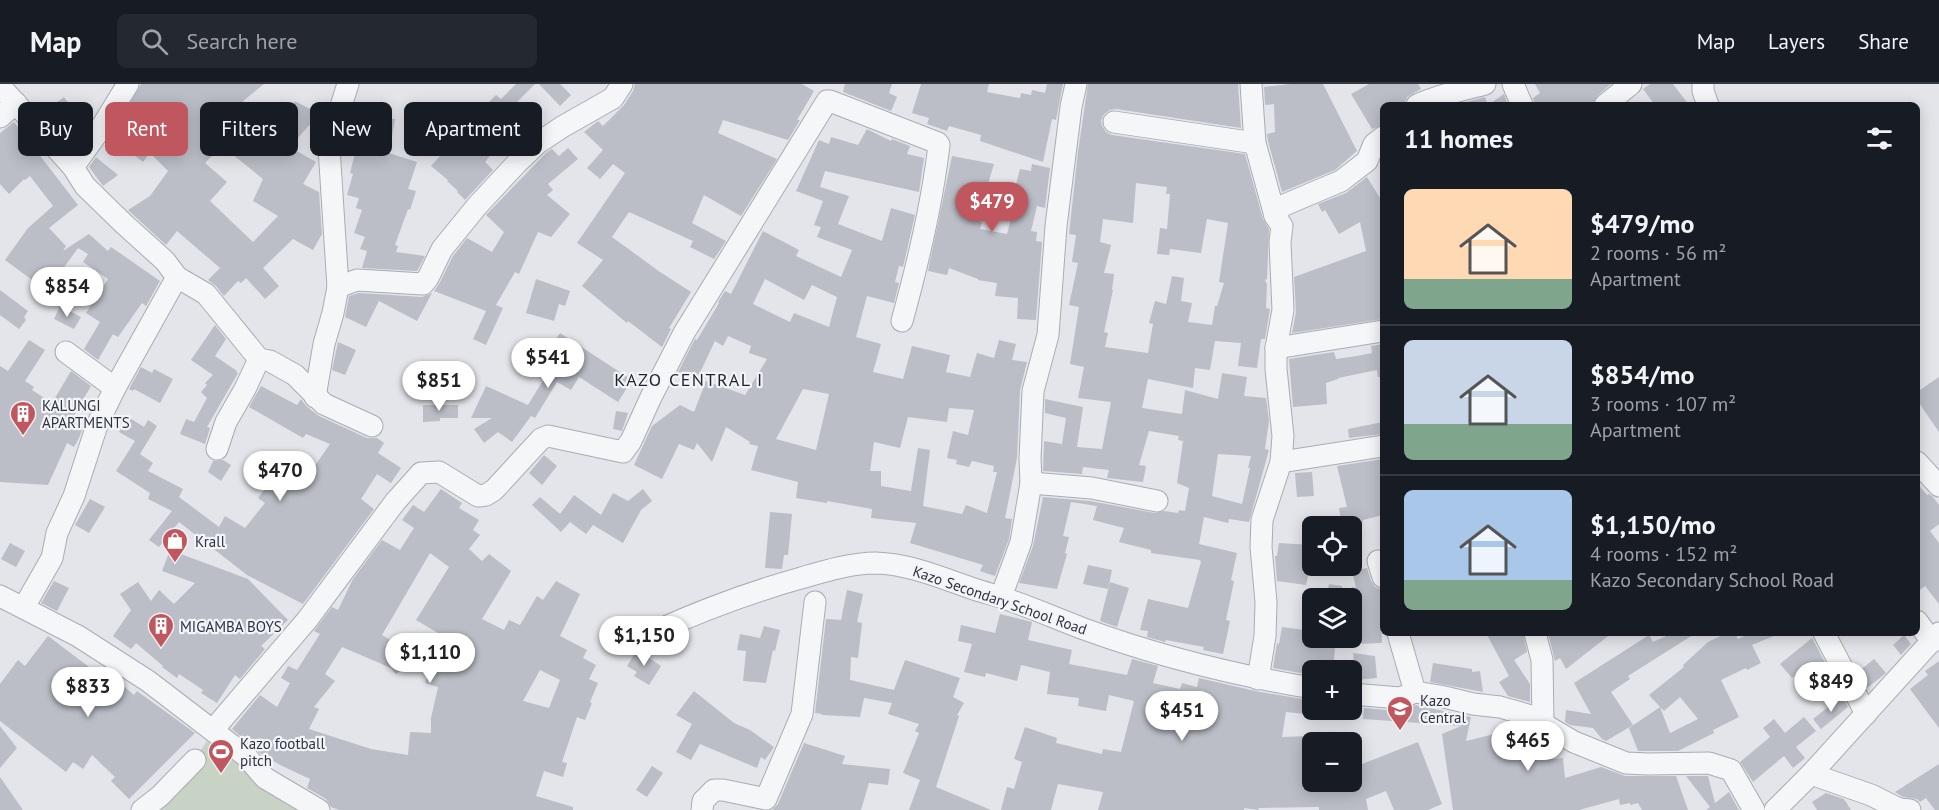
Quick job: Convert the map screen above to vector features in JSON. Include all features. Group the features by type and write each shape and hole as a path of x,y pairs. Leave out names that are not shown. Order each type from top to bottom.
{"street":[{"path":"73,167 128,84"},
{"path":"315,396 324,344 338,287 330,137 348,84"},
{"path":"338,287 357,280 423,284 442,249 477,206 516,164 538,143 614,98 622,84"},
{"path":"1001,597 1021,543 1031,483 1033,391 1048,335 1056,226 1071,106 1076,84"},
{"path":"1251,84 1255,143 1275,216 1282,226 1280,242 1283,310 1276,348 1283,436 1281,462 1262,520 1261,547 1266,602 1265,636 1258,679"},
{"path":"1425,102 1441,95 1485,84"},
{"path":"1513,84 1521,102"},
{"path":"1609,102 1631,84"},
{"path":"1703,84 1707,102"},
{"path":"0,86 73,167 85,186 165,261 177,277 206,294 259,359 270,361 295,375 324,405 372,426"},
{"path":"213,730 307,620 395,502 421,473 439,472 478,496 486,495 494,490 541,439 548,436 623,452 626,449 684,333 827,101 939,145 934,189 915,276 902,321"},
{"path":"0,117 16,103"},
{"path":"1114,122 1255,143"},
{"path":"1275,216 1282,206 1341,181 1367,161 1374,144 1380,139"},
{"path":"24,607 52,558 57,533 74,496 97,424 177,277"},
{"path":"1276,348 1380,331"},
{"path":"66,352 115,388"},
{"path":"217,449 226,422 259,359"},
{"path":"1281,462 1380,446"},
{"path":"1920,465 1939,486"},
{"path":"1031,483 1092,488 1156,501"},
{"name":"Kazo Secondary School Road","path":"656,631 755,591 831,569 877,563 903,566 1001,597 1168,657 1258,679 1302,686"},
{"path":"0,596 78,636 138,674 246,756 265,778 319,810"},
{"path":"702,810 703,801 714,790 766,799 802,714 815,602"},
{"path":"1775,810 1811,774 1935,637 1920,624"},
{"path":"1399,636 1415,692"},
{"path":"1536,636 1542,660 1543,724"},
{"path":"1826,636 1866,714"},
{"path":"1362,695 1400,698 1415,692 1500,707 1528,715 1574,742 1626,763 1648,765 1709,763 1731,770 1754,810"},
{"path":"142,810 160,796 195,760"},
{"path":"1811,774 1870,795 1899,809 1910,810"}],"green space":[{"name":"Kazo football pitch","path":"207,741 308,810 160,810"}],"building":[{"path":"141,84 264,84 244,102 200,102 200,156 212,156 205,163 227,182 210,201 253,242 278,216 253,201 263,179 234,156 298,156 298,152 316,162 303,184 319,192 322,234 313,250 293,239 263,268 279,286 265,299 246,278 241,283 238,281 224,296 208,280 220,268 177,231 166,245 128,210 150,196 168,171 153,156 188,156 188,102 130,102"},
{"path":"516,84 535,84 517,102 489,102 496,95 501,99"},
{"path":"539,84 560,84 571,95 560,106"},
{"path":"635,84 802,84 814,91 788,140 723,120 718,133 777,159 741,216 704,195 692,223 726,241 714,259 690,247 693,241 629,212 612,237 691,292 669,328 671,329 662,347 628,321 627,323 582,286 603,260 577,243 625,173 613,164 600,179 587,168 603,150 584,132 598,121 603,126 624,105"},
{"path":"845,84 892,84 889,93 897,97 891,111 843,92"},
{"path":"921,84 989,84 987,92 1020,98 1021,93 1031,95 1032,90 1045,93 1047,84 1063,84 1056,120 1052,119 1043,162 980,141 981,135 949,126 947,131 927,124 929,118 912,113"},
{"path":"1088,84 1238,84 1241,128 1116,109 1104,114 1101,121 1106,132 1112,135 1245,154 1263,219 1269,229 1267,279 1265,280 1267,284 1266,308 1270,309 1265,339 1261,339 1257,368 1238,366 1241,343 1215,341 1210,370 1195,368 1193,388 1148,379 1142,408 1182,414 1185,390 1218,399 1222,373 1247,377 1244,396 1266,398 1269,421 1265,449 1269,450 1249,522 1229,519 1228,523 1204,517 1199,544 1237,553 1226,620 1230,621 1223,654 1203,650 1204,647 1166,640 1165,642 1147,637 1148,631 1140,630 1148,599 1188,608 1201,562 1151,553 1151,550 1119,542 1124,528 1093,520 1097,506 1071,502 1063,536 1069,537 1065,553 1067,554 1057,589 1019,583 1033,546 1043,497 1090,501 1155,513 1164,511 1178,513 1179,510 1185,511 1189,488 1177,483 1183,441 1178,440 1179,436 1149,431 1139,465 1146,466 1143,482 1107,478 1109,470 1083,467 1082,474 1043,471 1044,441 1062,444 1066,418 1045,413 1045,399 1083,407 1077,447 1102,449 1111,402 1078,398 1084,367 1070,364 1079,307 1069,305 1078,263 1072,262 1076,235 1069,234","holes":["1136,183 1167,187 1166,194 1170,194 1167,229 1160,228 1157,254 1169,255 1170,249 1201,253 1207,219 1228,223 1219,282 1224,283 1217,306 1215,306 1212,325 1188,322 1192,303 1181,301 1184,278 1172,276 1166,304 1155,301 1149,323 1153,324 1148,353 1105,347 1108,333 1104,332 1114,274 1104,273 1111,245 1100,242 1103,219 1133,223","1218,454 1251,456 1242,504 1212,496"]},
{"path":"1323,84 1357,151 1335,170 1282,192 1267,134 1275,132 1274,104 1265,105 1264,87"},
{"path":"1369,84 1418,84 1421,89 1407,97 1405,102 1380,102 1380,126 1372,129 1351,94"},
{"path":"1535,84 1611,84 1597,96 1594,102 1534,102 1533,98 1540,93"},
{"path":"1650,84 1673,84 1687,102 1653,102 1643,89"},
{"path":"1504,94 1507,102 1492,102"},
{"path":"64,97 68,102 57,102"},
{"path":"1485,97 1487,102 1466,102"},
{"path":"298,103 310,109 310,124 298,138"},
{"path":"392,119 395,119 392,136"},
{"path":"14,122 18,127 18,156 40,156 78,205 49,228 66,246 63,251 89,234 108,251 111,247 160,281 146,306 142,303 118,337 113,334 98,360 84,349 100,322 86,313 108,279 83,262 88,254 78,248 47,291 5,260 28,228 53,206 30,176 9,194 0,184 0,133"},
{"path":"867,129 891,141 892,139 910,146 907,154 924,158 919,192 825,171 820,187 849,196 838,224 882,241 891,208 915,215 903,267 899,266 895,282 899,283 894,303 867,296 856,337 881,344 873,372 903,379 912,346 950,355 946,372 970,377 977,353 994,358 999,340 1016,344 1012,360 1027,362 1020,390 1017,458 1005,518 1012,519 1009,539 995,576 980,571 983,565 910,543 916,523 871,518 872,509 796,498 798,482 751,470 758,446 749,444 750,442 726,427 712,462 697,443 694,450 679,444 662,479 634,465 652,426 680,405 694,412 706,381 745,395 767,359 749,353 751,346 728,336 723,346 715,341 696,381 677,374 695,339 697,340 725,291 731,294 763,231 799,250 796,256 841,277 852,250 817,237 821,227 814,225 823,201 796,191 819,140 829,144 831,137 858,145","holes":["765,279 804,300 812,285 837,297 829,327 794,313 790,322 753,304","803,389 829,394 816,450 776,439","949,408 974,410 968,435 953,431 947,458 957,460 956,464 969,467 972,461 994,466 993,472 997,472 987,513 966,505 962,514 923,506 930,450 918,448 911,491 881,486 881,471 870,471 874,442 900,448 908,417 947,422"]},
{"path":"568,148 578,159 548,184 553,190 547,195 570,214 551,237 538,232 519,274 515,272 496,305 503,308 486,345 473,339 486,311 434,291 453,256 467,238 492,252 504,232 486,215 546,153 552,149 559,156"},
{"path":"392,154 417,162 408,189 416,191 395,245 398,246 396,252 425,256 417,271 362,268 367,251 360,249 365,237 354,233 362,210 356,208 359,198 347,195 353,174 350,173 354,156 392,156"},
{"path":"135,156 148,156 143,162"},
{"path":"440,156 490,156 485,162 493,170 465,200 448,180 431,166"},
{"path":"952,156 994,164 982,204 984,204 980,229 1007,234 1018,193 1014,192 1020,169 1031,171 1032,164 1050,168 1045,208 1037,206 1031,231 1037,232 1036,241 1042,242 1036,320 1017,319 1018,298 995,296 997,283 978,280 949,268 947,275 928,271"},
{"path":"96,157 118,175 103,186 89,167"},
{"path":"1367,177 1380,198 1380,319 1292,333 1296,312 1294,277 1366,251 1360,222 1339,234 1325,210 1322,212 1318,204 1346,193"},
{"path":"536,279 570,291 565,306 559,304 554,321 526,313"},
{"path":"0,290 28,311 24,317 26,320 19,329 0,315"},
{"path":"359,293 422,297 432,293 417,321 379,301 366,327 345,317 349,296"},
{"path":"60,306 81,317 74,329 54,319"},
{"path":"215,325 226,339 215,356 238,373 207,427 210,428 205,444 180,434 186,419 194,422 207,398 201,392 207,385 205,383 213,375 191,360"},
{"path":"560,333 632,380 618,402 579,377 571,390 557,382 535,418 531,416 512,442 498,432 484,443 474,429 492,418 471,418 486,386 528,405 555,361 545,355"},
{"path":"29,340 45,350 25,381 34,387 32,390 52,403 71,371 91,386 73,417 84,424 79,438 74,447 67,443 48,485 0,482 0,366 8,371"},
{"path":"338,342 356,350 345,375 332,370"},
{"path":"1380,344 1380,377 1378,377 1377,370 1338,378 1326,383 1327,404 1293,407 1289,359 1334,352 1336,359 1357,356 1372,353 1371,346"},
{"path":"141,367 152,373 154,369 173,379 160,403 134,389 133,391 129,389"},
{"path":"1939,377 1939,432 1920,404 1920,390"},
{"path":"261,386 297,405 301,399 319,416 367,438 377,438 384,443 378,453 401,468 391,483 377,474 361,499 374,509 303,604 247,575 179,522 159,547 149,540 172,511 148,499 150,493 116,471 135,441 119,432 128,417 144,427 148,420 157,426 140,454 153,463 148,471 183,489 179,497 219,527 225,516 245,528 265,503 258,498 273,479 280,485 297,460 312,470 330,444 306,434 303,438 249,407"},
{"path":"423,405 458,405 458,418 440,418 440,421 423,422"},
{"path":"616,411 628,413 622,431 613,429"},
{"path":"1380,423 1380,434 1349,438 1348,429"},
{"path":"544,455 557,466 542,485 529,473"},
{"path":"1380,459 1380,516 1363,520 1362,526 1362,516 1340,516 1339,508 1347,507 1337,466"},
{"path":"223,460 231,465 221,481 208,472 213,461"},
{"path":"1312,472 1314,496 1297,497 1295,473"},
{"path":"1920,487 1939,505 1939,524 1930,531 1939,543 1939,604 1925,586 1920,590"},
{"path":"441,489 462,503 459,508 479,520 473,530 480,535 469,549 482,561 489,554 511,571 482,619 504,630 509,620 520,625 537,596 543,600 556,581 580,594 560,636 587,650 583,658 596,665 589,679 598,683 585,720 577,717 562,762 567,763 563,777 544,771 536,796 573,807 573,810 339,810 331,807 326,799 307,788 310,779 260,753 232,729 260,695 277,707 290,683 281,678 288,666 297,670 320,634 314,631 332,607 338,610 353,579 382,540 400,550 414,528 402,520 413,505 424,512","holes":["430,553 449,567 416,620 448,639 438,669 431,666 425,683 438,687 431,718 431,733 410,732 408,755 371,749 309,729 319,709 314,707 335,681 325,674 342,647 391,668 396,674 406,666 388,645 390,640 382,635","540,670 560,680 549,708 523,701"]},
{"path":"643,489 652,501 641,510 623,543 593,525 586,534 570,522 561,532 532,505 540,497 560,514 574,495 601,515 613,493 628,501"},
{"path":"90,499 105,507 89,533 75,525"},
{"path":"770,512 792,514 788,555 784,555 782,569 765,568"},
{"path":"10,543 25,551 16,567 1,559"},
{"path":"1279,543 1302,544 1302,576 1308,576 1306,585 1277,581 1275,556 1277,556"},
{"path":"170,550 248,579 288,620 261,646 265,649 240,679 235,675 217,703 201,693 203,690 179,674 177,678 162,667 136,643 131,649 113,636 131,610 120,594 138,582 151,601 159,590 174,604 195,583 162,571"},
{"path":"1088,565 1112,570 1108,589 1083,584"},
{"path":"1367,568 1371,581 1375,587 1380,589 1382,643 1362,644 1362,588 1356,588 1353,576 1362,576 1362,569"},
{"path":"54,581 69,588 57,611 41,603"},
{"path":"1110,582 1129,588 1117,627 1100,621"},
{"path":"1329,584 1342,586 1342,588 1328,588"},
{"path":"847,590 863,594 857,622 862,623 858,658 851,657 850,680 894,690 905,660 960,678 953,697 964,703 957,715 959,716 936,787 991,810 909,810 920,780 903,773 919,733 915,731 919,724 888,714 892,703 864,698 860,717 815,713 826,619 841,620"},
{"path":"1000,614 1032,622 1028,640 1072,650 1069,664 1127,675 1132,659 1158,666 1153,683 1180,689 1182,683 1197,687 1199,678 1302,699 1302,714 1286,712 1282,737 1302,736 1302,792 1362,792 1362,764 1418,742 1442,804 1428,810 1394,810 1386,791 1366,799 1368,810 1319,810 1319,807 1259,808 1258,810 1244,808 1244,810 1098,810 1103,792 1058,784 1051,810 1001,810 1007,787 1014,789 1022,762 1014,759 1025,727 1057,738 1056,743 1102,754 1103,749 1121,752 1134,701 1109,695 1106,711 1078,706 1079,698 1047,694 1050,672 1021,665 1017,681 986,673 985,677 964,672 972,644 958,641 961,625 995,633"},
{"path":"764,626 780,630 766,683 743,681 746,651 737,650 740,634 760,638"},
{"path":"1282,627 1302,630 1302,648 1335,648 1334,660 1302,660 1302,673 1273,668 1277,643 1279,644"},
{"path":"48,636 109,682 113,677 134,695 137,691 195,733 129,799 111,781 115,777 92,755 83,769 73,762 66,772 0,721 0,684 18,660 25,666"},
{"path":"1488,636 1524,636 1527,652 1514,660 1530,684 1530,702 1508,696 1499,682 1509,676"},
{"path":"1549,636 1608,636 1566,669 1560,658 1555,661"},
{"path":"1647,636 1653,642 1666,636 1691,636 1628,676 1630,679 1611,692 1633,725 1606,741 1593,728 1570,725 1565,722 1566,710 1591,714 1574,683"},
{"path":"1721,636 1736,636 1738,639 1744,636 1774,636 1752,645 1761,663 1721,680 1739,717 1713,730 1714,733 1678,751 1638,751 1629,728 1660,707 1649,695 1684,667 1683,665 1708,642","holes":["1680,697 1698,719 1670,733 1660,707 1664,711"]},
{"path":"1903,636 1911,644 1901,655 1893,645"},
{"path":"1812,638 1828,668 1824,667 1813,675 1807,666 1792,678 1780,664"},
{"path":"637,650 661,666 649,685 634,676 637,672 627,666"},
{"path":"1353,653 1375,656 1377,678 1362,679 1362,660 1354,660"},
{"path":"1874,659 1886,673 1867,688 1858,672"},
{"path":"1939,661 1939,728 1910,689 1928,675 1925,671"},
{"path":"1433,663 1472,669 1472,672 1480,671 1483,692 1430,682"},
{"path":"694,691 734,723 750,730 774,747 765,760 761,757 757,768 700,744 691,760 676,752 692,724 676,715"},
{"path":"1842,696 1848,707 1821,729 1813,719"},
{"path":"1416,705 1471,717 1466,741 1523,727 1527,729 1529,737 1539,736 1550,743 1551,759 1563,758 1565,778 1601,767 1625,776 1676,776 1688,810 1642,810 1638,803 1620,805 1619,799 1579,810 1453,810 1442,734 1461,726 1363,719 1364,708 1399,711"},
{"path":"1804,717 1816,731 1796,747 1805,758 1793,768 1784,756 1753,782 1740,762 1770,737 1763,728 1774,719 1785,733"},
{"path":"0,726 17,748 0,768"},
{"path":"804,743 845,756 842,764 890,769 888,785 869,783 861,810 772,810 778,804"},
{"path":"1939,764 1939,810 1935,810 1926,798 1920,802 1895,792"},
{"path":"652,766 663,773 647,797 636,790"},
{"path":"1686,776 1708,776 1715,803 1729,792 1739,810 1706,810 1710,807"},
{"path":"0,777 23,810 0,810"},
{"path":"1826,793 1844,799 1851,810 1817,810 1812,802"}],"place":[{"name":"KALUNGI APARTMENTS","path":"23,437"},
{"name":"Krall","path":"175,564"},
{"name":"MIGAMBA BOYS","path":"161,649"},
{"name":"Kazo Central","path":"1400,732"},
{"name":"Kazo football pitch","path":"221,775"}],"district":[{"name":"KAZO CENTRAL I","path":"689,379"}]}
